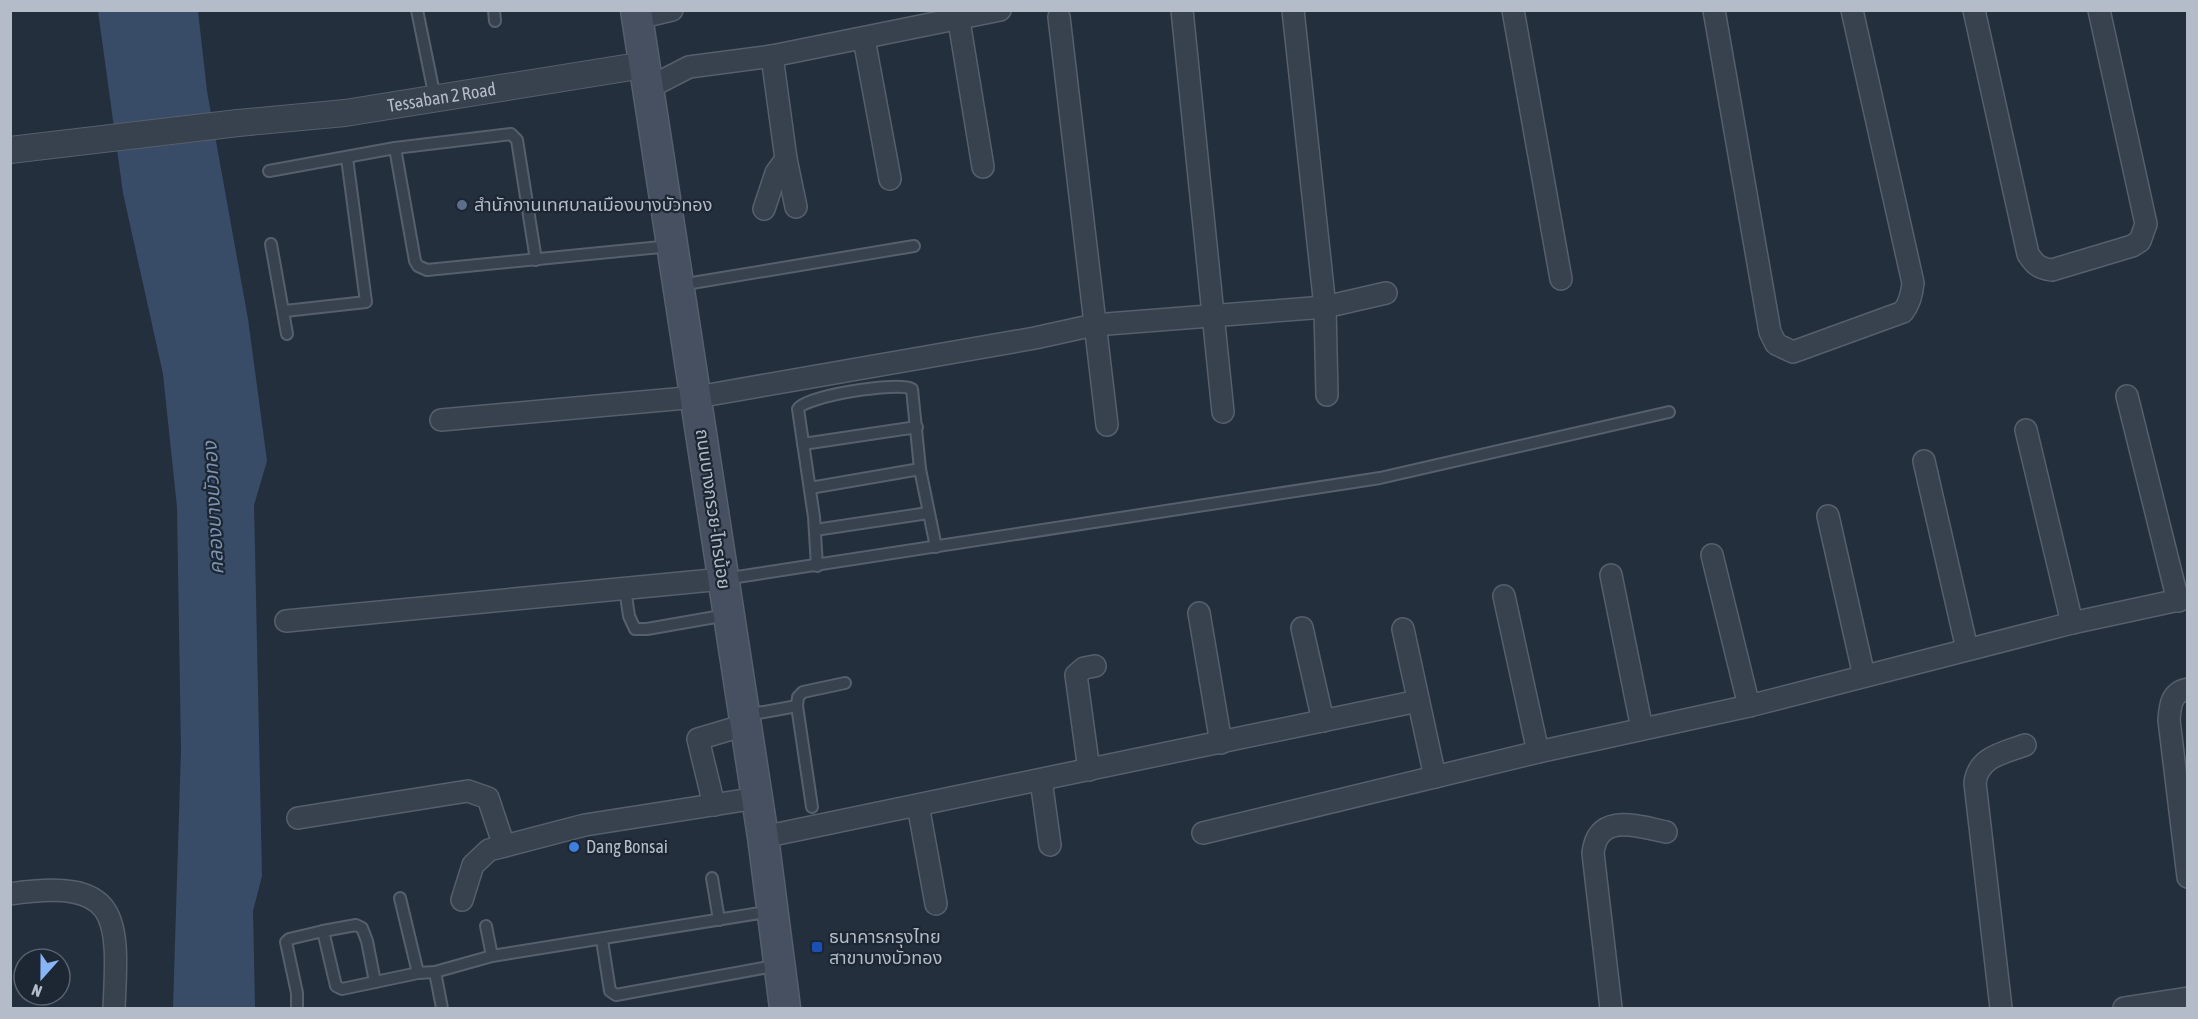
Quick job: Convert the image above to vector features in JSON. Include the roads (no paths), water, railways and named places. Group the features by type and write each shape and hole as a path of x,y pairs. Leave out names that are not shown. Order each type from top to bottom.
{"main road":[{"name":"ถนนบางกรวย-ไทรน้อย","path":"637,14 677,286 697,397 727,615 763,837 785,1008"}],"street":[{"path":"637,14 672,10"},
{"path":"647,76 689,67 772,56 864,39 959,21 1000,10"},
{"path":"1182,10 1223,412"},
{"path":"1293,10 1324,307 1327,395"},
{"path":"1513,10 1561,279"},
{"path":"1714,10 1770,332 1776,344 1793,352 1903,312 1908,306 1912,291 1852,10"},
{"path":"1974,10 2028,254 2041,268 2052,270 2132,246 2140,241 2146,224 2099,10"},
{"path":"1059,17 1107,426"},
{"path":"959,21 983,167"},
{"path":"864,39 890,179"},
{"path":"772,56 786,159 796,207"},
{"name":"Tessaban 2 Road","path":"10,150 238,123 345,113 435,99 647,76"},
{"path":"764,209 776,173 786,159"},
{"path":"441,420 697,397 1035,338 1094,325 1324,307 1386,293"},
{"path":"1203,832 1538,752 1749,706 2072,623 2183,600 2127,396"},
{"path":"2026,430 2072,623"},
{"path":"1924,461 1967,649"},
{"path":"1828,516 1864,676"},
{"path":"1712,555 1749,706"},
{"path":"1611,575 1642,729"},
{"path":"286,621 723,579"},
{"path":"1504,596 1538,752"},
{"path":"1198,613 1221,743"},
{"path":"1302,628 1323,721"},
{"path":"1403,629 1435,777"},
{"path":"1089,770 1076,675 1084,668 1095,666"},
{"path":"2187,689 2181,690 2173,698 2169,720 2187,877"},
{"path":"763,837 1418,701"},
{"path":"714,805 698,739 744,721"},
{"path":"2001,1008 1976,783 1977,771 1990,758 2025,745"},
{"path":"1041,780 1050,845"},
{"path":"298,818 468,790 488,798 504,846"},
{"path":"462,900 473,865 489,850 585,825 757,798"},
{"path":"918,805 936,904"},
{"path":"1611,1008 1593,854 1595,839 1600,831 1618,825 1633,825 1666,832"},
{"path":"10,894 47,889 74,890 90,895 98,903 113,928 116,942 114,1008"},
{"path":"2124,1008 2187,998"}],"lane":[{"path":"417,10 435,99"},
{"path":"269,171 395,148 514,136 517,140 536,260"},
{"path":"395,148 418,266 427,270 672,246"},
{"path":"285,311 366,302 347,158"},
{"path":"271,244 285,311 287,334"},
{"path":"677,286 914,246"},
{"path":"818,566 810,488 798,409 800,405 863,389 910,387 914,394 920,469 936,547"},
{"path":"723,579 1380,478 1669,412"},
{"path":"803,444 917,427"},
{"path":"810,488 920,469"},
{"path":"814,530 928,513"},
{"path":"625,589 629,616 635,629 647,629 727,615"},
{"path":"812,807 796,706 798,697 803,692 845,683"},
{"path":"744,721 796,706"},
{"path":"712,878 719,920"},
{"path":"400,898 418,973"},
{"path":"323,931 338,988 435,972 492,956 772,911"},
{"path":"297,1008 297,993 286,942 289,939 356,925 362,928 375,982"},
{"path":"486,926 492,956"},
{"path":"602,940 610,991 616,995 779,964"},
{"path":"435,972 442,1008"}],"water":[{"name":"คลองบางบัวทอง","path":"98,11 198,11 207,91 248,319 267,461 254,505 262,876 253,911 255,1008 173,1008 181,750 177,507 163,374 123,193"}],"place":[{"name":"สำนักงานเทศบาลเมืองบางบัวทอง","path":"462,205"},
{"name":"Dang Bonsai","path":"574,847"},
{"name":"ธนาคารกรุงไทย สาขาบางบัวทอง","path":"817,947"}]}
